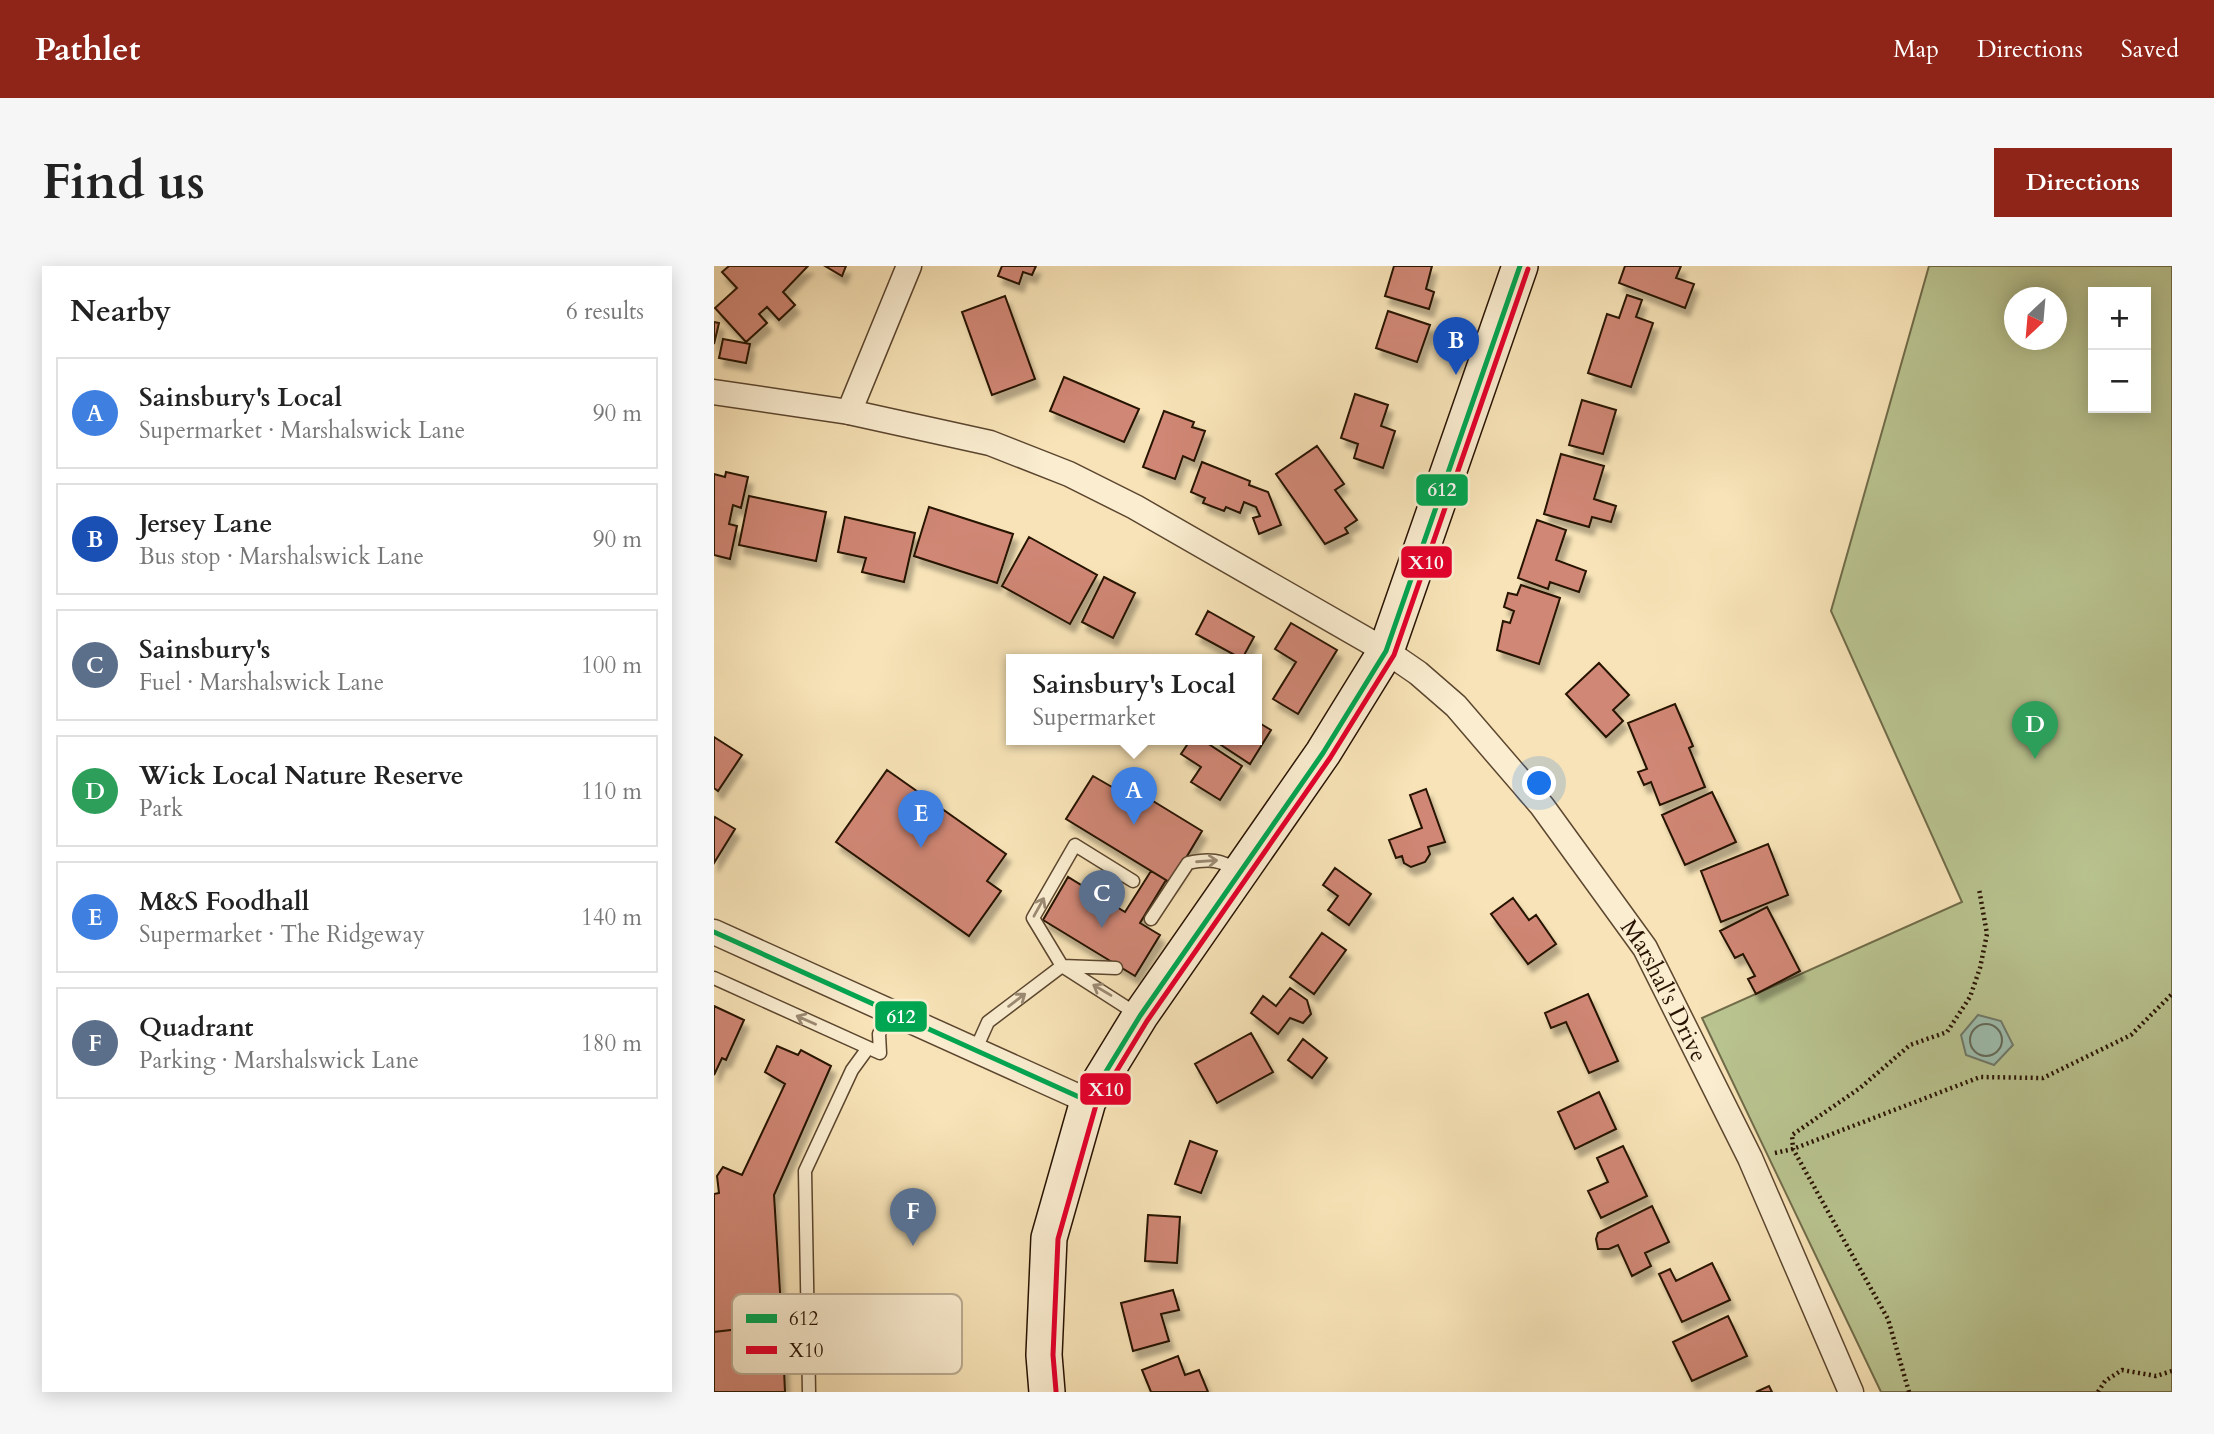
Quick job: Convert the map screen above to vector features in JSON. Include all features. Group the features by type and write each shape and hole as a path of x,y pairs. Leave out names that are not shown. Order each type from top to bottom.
{"street":[{"path":"849,412 909,266"},
{"path":"1047,1392 1044,1355 1049,1238 1088,1101 1140,1016 1323,752 1385,651 1520,266"},
{"name":"Marshal's Drive","path":"714,392 849,412 990,443 1069,474 1135,507 1385,651 1418,673 1456,706 1542,806 1645,948 1750,1158 1851,1392"},
{"path":"714,932 1088,1101"}],"lane":[{"path":"1133,881 1075,845 1033,918 1062,966 1140,1016"},
{"path":"1151,919 1188,863 1206,859 1219,860 1240,871"},
{"path":"975,1051 988,1022 1062,966 1116,968"},
{"path":"714,978 880,1053 879,1034 889,1012"},
{"path":"807,1294 805,1171 852,1070 868,1048"},
{"path":"809,1374 809,1392"}],"path":[{"path":"1909,1392 1888,1319 1793,1149 1792,1135 1860,1088 1910,1045 1947,1032 1970,997 1980,968 1987,934 1979,889"},
{"path":"1793,1149 1980,1077 2043,1078 2131,1035 2172,994"},
{"path":"2098,1392 2105,1381 2122,1370 2156,1376 2172,1371"}],"green space":[{"path":"1929,266 2172,266 2172,1392 1881,1392 1702,1018 1962,902 1831,611"}],"water":[{"path":"1978,1015 2001,1021 2013,1045 1994,1065 1966,1055 1961,1035"}],"building":[{"path":"729,266 808,266 783,292 795,305 779,320 767,307 759,314 767,323 746,342 715,308 737,288 722,272"},
{"path":"825,266 846,266 842,276"},
{"path":"1002,266 1036,266 1032,275 1023,272 1019,284 998,276"},
{"path":"1394,266 1432,266 1426,289 1434,292 1429,309 1385,296"},
{"path":"1625,266 1681,266 1676,278 1694,284 1685,308 1619,283"},
{"path":"1627,295 1642,300 1636,317 1653,323 1631,387 1588,373 1607,314 1619,318"},
{"path":"1005,296 1035,379 992,395 962,312"},
{"path":"1388,311 1430,325 1417,362 1376,348"},
{"path":"714,322 719,323 714,344"},
{"path":"723,339 750,344 746,363 719,358"},
{"path":"1064,377 1139,409 1124,442 1050,411"},
{"path":"1355,394 1388,405 1381,426 1395,431 1383,468 1354,458 1358,444 1341,438"},
{"path":"1582,400 1616,410 1603,454 1569,445"},
{"path":"1164,411 1194,422 1192,427 1205,431 1194,461 1183,456 1175,479 1143,467"},
{"path":"1317,446 1344,484 1335,490 1357,520 1345,528 1348,533 1325,544 1276,474"},
{"path":"1561,454 1604,466 1594,499 1616,506 1611,522 1592,517 1589,527 1544,514"},
{"path":"1202,462 1250,481 1249,485 1268,492 1281,525 1259,534 1253,518 1260,516 1256,507 1244,502 1240,513 1226,507 1224,511 1203,503 1205,498 1191,492"},
{"path":"726,472 748,477 741,508 733,505 729,524 737,526 730,559 714,555 714,474 725,477"},
{"path":"749,496 826,512 816,561 739,545"},
{"path":"929,507 1013,534 997,583 914,556"},
{"path":"845,517 915,533 904,582 862,572 866,558 838,552"},
{"path":"1537,520 1566,530 1556,560 1586,571 1579,592 1550,582 1548,589 1518,578"},
{"path":"1029,537 1097,575 1070,624 1002,586"},
{"path":"1104,577 1135,593 1113,638 1082,622"},
{"path":"1521,585 1560,598 1539,664 1497,650 1503,621 1510,623 1514,611 1504,607 1508,593 1517,595"},
{"path":"1208,611 1254,637 1245,654 1233,654 1196,634"},
{"path":"1291,623 1337,650 1298,714 1273,699 1296,662 1275,649"},
{"path":"1599,663 1629,695 1613,710 1623,721 1606,737 1566,694"},
{"path":"1675,704 1693,746 1689,748 1705,787 1660,805 1651,782 1644,785 1638,772 1647,769 1628,723"},
{"path":"1262,725 1271,730 1262,745"},
{"path":"714,737 742,755 718,791 714,788"},
{"path":"1187,745 1210,745 1242,766 1220,800 1191,782 1201,767 1181,754"},
{"path":"1221,745 1262,745 1250,764"},
{"path":"887,770 1006,854 987,881 1001,891 969,936 836,842"},
{"path":"1093,776 1112,787 1117,779 1202,831 1171,883 1066,819"},
{"path":"1426,789 1445,842 1428,847 1430,854 1425,862 1411,867 1404,863 1402,856 1396,858 1389,840 1422,828 1410,795"},
{"path":"1712,792 1736,842 1685,865 1662,815"},
{"path":"715,817 735,829 714,863 714,819"},
{"path":"1768,844 1788,895 1721,922 1701,871"},
{"path":"1335,868 1371,894 1349,925 1328,910 1338,896 1323,885"},
{"path":"1151,871 1166,880 1140,923 1160,935 1135,976 1043,920 1068,877 1125,912"},
{"path":"1513,898 1529,920 1536,915 1556,944 1528,964 1491,914"},
{"path":"1767,907 1800,971 1756,994 1748,979 1755,976 1743,954 1735,958 1720,931"},
{"path":"1322,933 1346,950 1314,994 1290,977"},
{"path":"1290,988 1307,1000 1311,1014 1303,1023 1290,1018 1278,1034 1251,1013 1263,996 1276,1006"},
{"path":"1588,994 1618,1061 1589,1073 1566,1022 1551,1028 1545,1013"},
{"path":"714,1006 744,1020 726,1060 722,1058 714,1075"},
{"path":"1251,1033 1273,1072 1217,1103 1195,1064"},
{"path":"1303,1039 1327,1058 1312,1078 1288,1060"},
{"path":"777,1046 798,1055 801,1050 831,1066 774,1195 780,1294 732,1294 732,1330 714,1332 714,1194 719,1193 717,1176 723,1167 742,1175 785,1084 765,1072"},
{"path":"1599,1092 1616,1129 1575,1149 1558,1112"},
{"path":"1190,1141 1217,1151 1201,1193 1175,1184"},
{"path":"1623,1146 1647,1196 1601,1218 1588,1191 1608,1182 1597,1158"},
{"path":"1652,1206 1669,1242 1645,1253 1651,1266 1632,1276 1618,1245 1609,1249 1598,1249 1596,1239 1598,1233"},
{"path":"1148,1215 1180,1217 1177,1263 1145,1261"},
{"path":"1712,1263 1730,1300 1682,1322 1659,1274 1670,1269 1676,1281"},
{"path":"1173,1290 1179,1310 1161,1314 1169,1341 1133,1351 1121,1303"},
{"path":"1728,1316 1747,1356 1692,1381 1673,1342"},
{"path":"732,1330 732,1374 784,1374 785,1392 714,1392 714,1332"},
{"path":"1178,1356 1185,1375 1199,1370 1208,1392 1151,1392 1142,1370"},
{"path":"1769,1386 1772,1392 1756,1392"}],"transit line":[{"name":"612","path":"1088,1101 1140,1016 1323,753 1386,651 1520,266"},
{"name":"X10","path":"1056,1391 1053,1355 1058,1239 1096,1105 1147,1021 1330,758 1394,655 1528,269"},
{"name":"612","path":"714,932 1088,1101"}],"place":[{"name":"Jersey Lane","path":"1456,375"},
{"name":"Wick Local Nature Reserve","path":"2035,759"},
{"name":"Sainsbury's Local","path":"1134,825"},
{"name":"M&S Foodhall","path":"921,848"},
{"name":"Sainsbury's","path":"1102,928"},
{"name":"Quadrant","path":"913,1246"}]}
